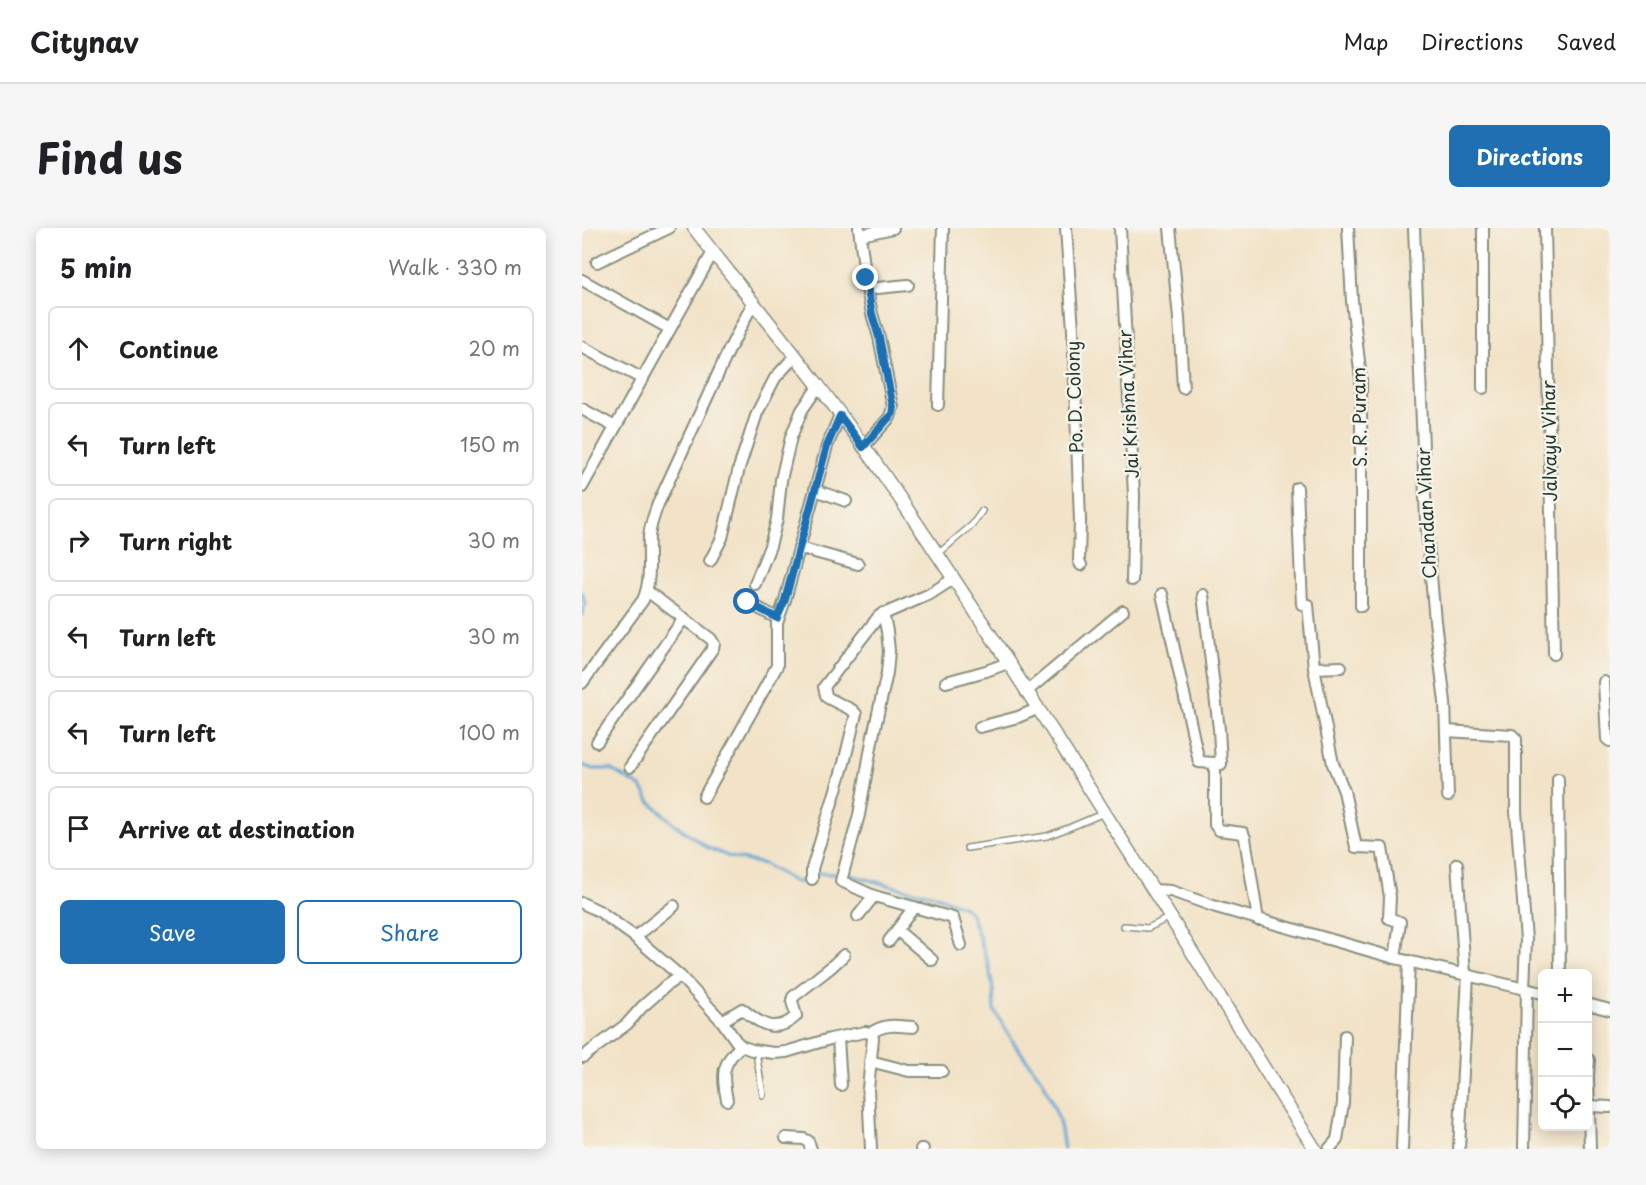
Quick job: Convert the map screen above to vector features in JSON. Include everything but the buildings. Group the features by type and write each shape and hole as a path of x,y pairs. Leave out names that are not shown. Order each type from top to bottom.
{"street":[{"path":"597,262 669,228"},
{"path":"694,228 840,416 937,555 1104,813 1315,1149"},
{"path":"863,447 890,417 893,407 867,290 860,232 893,228"},
{"path":"938,405 943,228"},
{"name":"Po. D. Colony","path":"1066,228 1073,330 1080,521 1079,561 1081,565"},
{"name":"Jai Krishna Vihar","path":"1120,228 1134,495 1132,580"},
{"path":"1170,228 1183,388"},
{"name":"S. R. Puram","path":"1348,228 1352,301 1361,379 1361,606"},
{"name":"Chandan Vihar","path":"1414,228 1426,520 1434,621 1445,702 1449,796"},
{"path":"1483,228 1483,388"},
{"name":"Jalvayu Vihar","path":"1545,228 1554,654"},
{"path":"582,487 713,252"},
{"path":"582,280 670,329"},
{"path":"867,290 908,285"},
{"path":"582,683 643,600 648,582 651,522 729,350 753,303"},
{"path":"582,347 643,379"},
{"path":"710,561 722,538 739,468 757,413 775,378 795,357"},
{"path":"755,584 770,546 777,519 781,480 791,436 802,410 818,387"},
{"path":"582,409 615,427"},
{"path":"704,797 777,666 777,618 785,600 827,446 840,416"},
{"path":"1297,488 1302,604 1308,605 1314,668 1333,764 1344,791 1356,847 1382,848 1390,897 1389,918 1400,922 1395,958"},
{"path":"815,490 846,501"},
{"path":"800,548 858,564"},
{"path":"812,874 856,714 828,698 824,687 883,613 930,594 953,579"},
{"path":"630,767 714,644 711,639 647,591"},
{"path":"1162,594 1199,762 1221,764 1203,595"},
{"path":"747,602 777,618"},
{"path":"1026,692 1122,611"},
{"path":"883,613 889,651 887,673 859,815 841,881 874,896 953,918 961,945"},
{"path":"597,742 684,618"},
{"path":"946,682 986,672 1008,663"},
{"path":"1314,668 1341,667"},
{"path":"1604,681 1607,739 1610,741"},
{"path":"980,727 1018,717 1037,709"},
{"path":"1446,731 1512,735 1516,739 1516,811 1526,940 1524,1149"},
{"path":"1215,763 1215,825 1219,830 1243,833 1258,920"},
{"path":"1558,779 1560,969"},
{"path":"1457,864 1466,975 1459,1149"},
{"path":"1153,890 1171,891 1258,920 1395,958 1538,992"},
{"path":"858,916 874,896"},
{"path":"582,903 599,911 635,937 680,976 722,1021 741,1046 774,1053 786,1052 838,1038 865,1032 871,1033 885,1026 913,1027"},
{"path":"635,937 674,906"},
{"path":"889,941 914,907"},
{"path":"897,930 932,960"},
{"path":"722,1021 742,1009 752,1017 773,1027 779,1027 794,1019 796,1013 793,997 844,955"},
{"path":"1402,1149 1409,961"},
{"path":"583,1057 627,1024 642,1007 680,976"},
{"path":"1592,1005 1610,1010"},
{"path":"871,1033 873,1038 868,1089 871,1149"},
{"path":"1329,1149 1337,1140 1343,1103 1346,1036"},
{"path":"838,1038 841,1085"},
{"path":"728,1100 723,1082 724,1069 732,1054 741,1046"},
{"path":"870,1062 909,1071 942,1071"},
{"path":"1592,1106 1610,1107"},
{"path":"1590,1131 1590,1149"},
{"path":"786,1138 804,1139 808,1141 811,1149"}],"lane":[{"path":"937,555 972,525 982,511"},
{"path":"967,848 1047,836 1104,813"},
{"path":"1124,926 1148,928 1170,917"},
{"path":"757,1050 764,1095"}],"waterway":[{"path":"582,592 585,604 582,615"},
{"path":"582,765 593,769 610,769 641,787 649,801 673,823 708,848 730,857 764,864 795,882 803,882 808,877"},
{"path":"815,873 851,875 931,894 964,907 971,914 989,966 994,1010 1016,1046 1043,1081 1058,1117 1064,1149"}],"route":[{"path":"747,602 777,618 785,600 827,446 840,416 863,447 892,414 893,407 866,278"}]}
